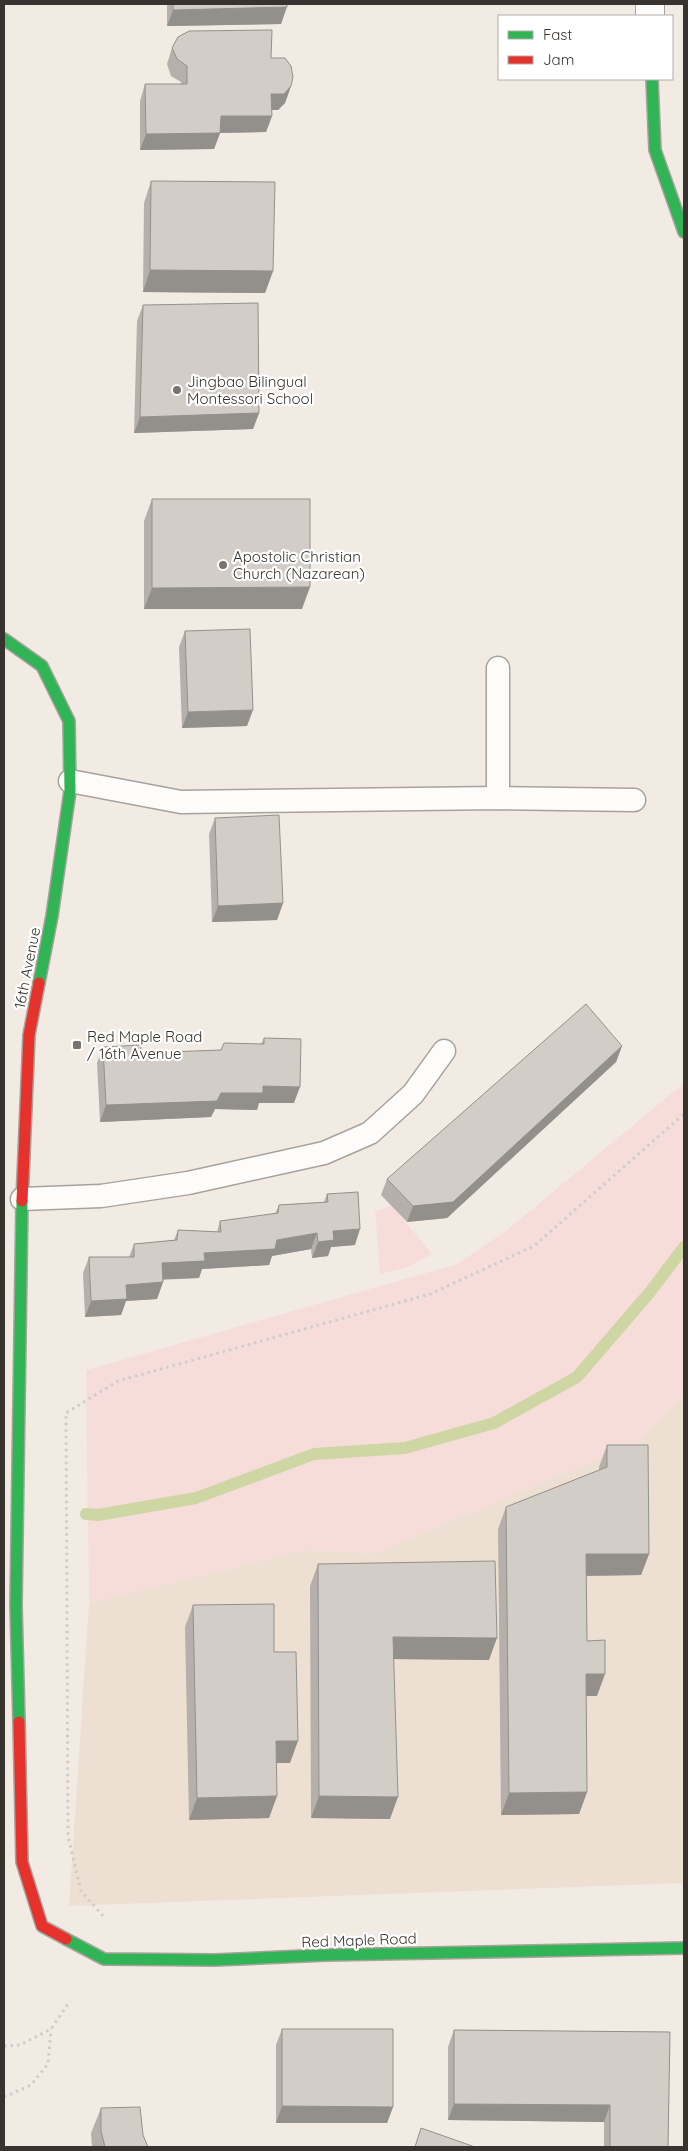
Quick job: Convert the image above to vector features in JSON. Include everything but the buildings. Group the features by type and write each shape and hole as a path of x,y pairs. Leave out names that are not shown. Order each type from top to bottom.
{"street":[{"path":"652,80 655,150 684,232"},
{"name":"16th Avenue","path":"4,639 42,666 69,721 70,781 52,916 29,1035 26,1062 22,1199 16,1605 22,1862 42,1926"},
{"name":"Red Maple Road","path":"42,1926 104,1959 215,1960 337,1955 684,1948"}],"lane":[{"path":"498,668 498,798"},
{"path":"70,781 181,802 498,798 634,800"},
{"path":"22,1199 101,1196 178,1185 324,1153 370,1133 413,1094 444,1051"}],"path":[{"path":"104,1917 81,1891 68,1836 66,1413 118,1381 430,1294 534,1246 684,1114"},
{"path":"4,2046 20,2045 51,2029 70,2001"},
{"path":"4,2097 31,2085 48,2064 51,2029"}],"shaded area":[{"path":"684,1083 684,1394 635,1443 375,1553 303,1550 89,1603 86,1370 457,1264 506,1231"},
{"path":"392,1206 432,1254 406,1268 380,1274 375,1211"},
{"path":"684,1394 684,1883 69,1906 89,1603 303,1550 375,1553 635,1443"}],"waterway":[{"path":"86,1514 98,1515 196,1498 314,1454 405,1448 494,1423 577,1377 650,1292 684,1247"}],"traffic: fast":[{"path":"652,80 655,150 684,232"},
{"path":"4,639 42,666 69,721 70,791 52,916 39,983"},
{"path":"19,1722 16,1605 22,1201"},
{"path":"66,1939 104,1959 215,1960 327,1955 684,1948"}],"traffic: jam":[{"path":"22,1201 29,1035 39,983"},
{"path":"19,1722 22,1862 42,1926 66,1939"}],"place":[{"name":"Jingbao Bilingual Montessori School","path":"177,390"},
{"name":"Apostolic Christian Church (Nazarean)","path":"223,565"},
{"name":"Red Maple Road / 16th Avenue","path":"77,1045"}]}
